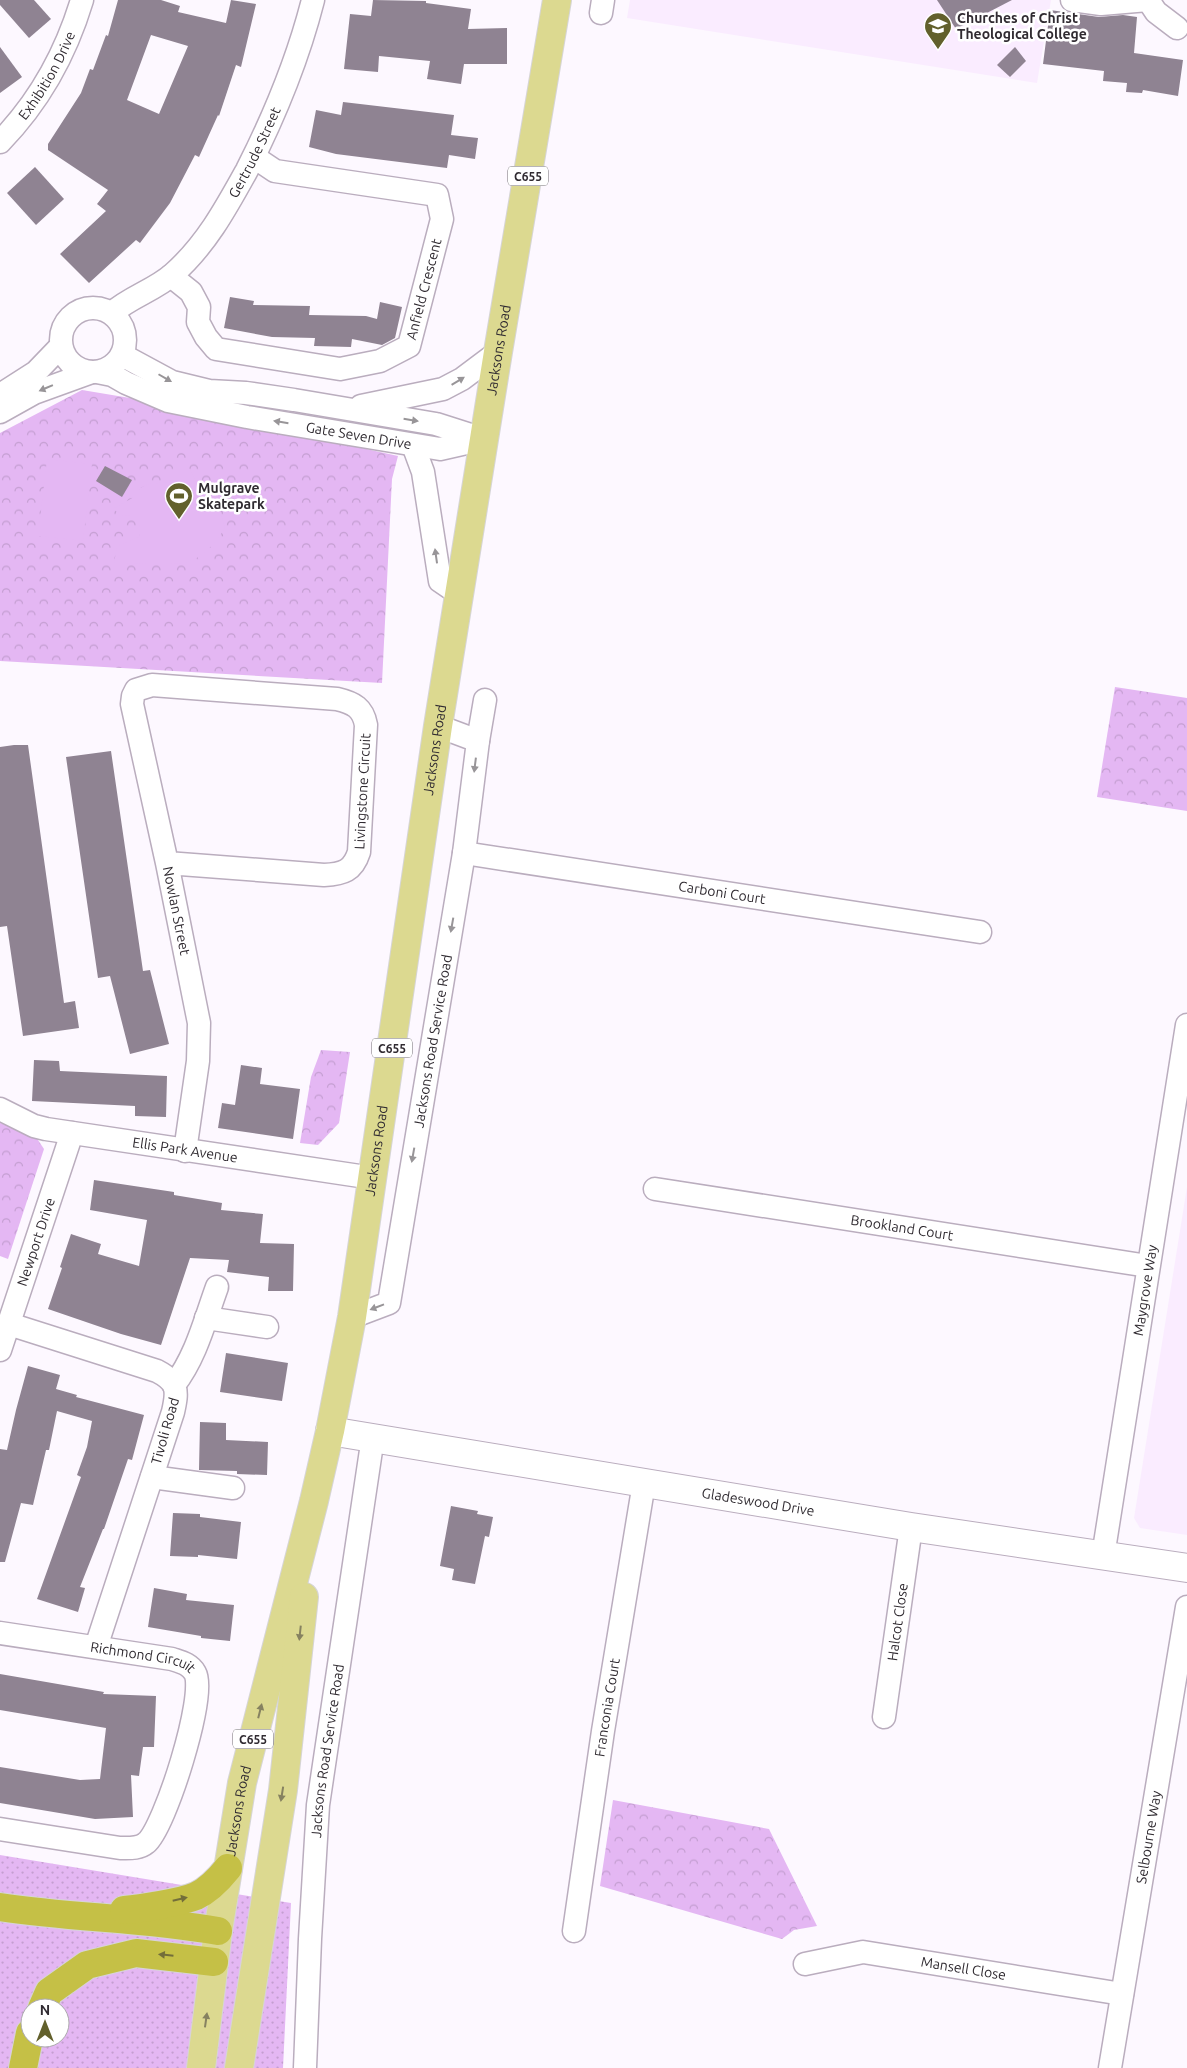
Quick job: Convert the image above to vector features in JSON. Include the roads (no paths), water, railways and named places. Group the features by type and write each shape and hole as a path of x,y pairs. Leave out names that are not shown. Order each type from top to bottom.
{"highway":[{"path":"45,1914 136,1909 197,1896 217,1881 228,1868"},
{"path":"0,1907 45,1914 182,1925 218,1931"},
{"path":"46,1998 49,1992 87,1965 136,1953 214,1962"},
{"path":"23,2068 27,2048"}],"main road":[{"name":"Jacksons Road","path":"201,2068 218,1931 242,1783 314,1501 330,1431 352,1317 438,726 498,352 558,0"},
{"name":"Jacksons Road","path":"239,2068 282,1790 314,1501"},
{"path":"218,1931 259,1936"},
{"path":"214,1962 254,1966"}],"street":[{"name":"Exhibition Drive","path":"0,142 34,102 60,58 82,0"},
{"name":"Gertrude Street","path":"118,320 124,303 165,279 200,247 224,212 254,157 288,83 304,36 313,0"},
{"path":"1072,0 1101,4 1148,0 1156,12 1177,28"},
{"name":"Anfield Crescent","path":"165,279 191,292 199,307 198,322 206,337 216,349 340,369 380,361 409,346 442,219 437,195 275,172 254,157"},
{"path":"0,412 34,393 94,372 107,370 116,363 122,355 126,337 118,320 103,309 93,307 76,312 65,323 60,338 65,356 72,364 81,370 94,372"},
{"path":"0,395 36,372 61,346"},
{"name":"Gate Seven Drive","path":"343,409 373,405 443,389 462,379 498,352"},
{"name":"Gate Seven Drive","path":"122,355 172,382 209,391 256,395 444,426 484,439"},
{"name":"Gate Seven Drive","path":"94,372 112,374 126,383 168,400 247,417 440,450 484,439"},
{"path":"413,445 422,472 440,581 459,594"},
{"name":"Nowlan Street","path":"152,684 136,690 132,704 167,863 199,1023 200,1038 185,1151"},
{"name":"Livingstone Circuit","path":"152,684 337,699 350,702 359,707 364,715 366,725 360,852 356,862 348,871 324,875 167,863"},
{"name":"Jacksons Road Service Road","path":"352,1317 389,1302 464,852 485,700"},
{"path":"438,726 478,741"},
{"name":"Carboni Court","path":"464,852 980,932"},
{"name":"Maygrove Way","path":"1103,1556 1187,1025"},
{"name":"Ellis Park Avenue","path":"0,1109 34,1126 185,1151 373,1178"},
{"name":"Newport Drive","path":"0,1350 72,1133"},
{"name":"Brookland Court","path":"655,1188 1148,1266"},
{"path":"174,1385 190,1360 217,1287"},
{"path":"206,1318 267,1326"},
{"name":"Tivoli Road","path":"9,1324 157,1371 171,1378 174,1385 177,1397 96,1647"},
{"name":"Gladeswood Drive","path":"330,1431 912,1526 1187,1568"},
{"name":"Jacksons Road Service Road","path":"305,2068 318,1805 373,1438"},
{"path":"152,1477 233,1488"},
{"name":"Franconia Court","path":"574,1931 603,1731 644,1483"},
{"name":"Halcot Close","path":"884,1718 912,1526"},
{"name":"Selbourne Way","path":"1110,2068 1187,1607"},
{"name":"Richmond Circuit","path":"0,1633 172,1659 185,1663 195,1673 198,1687 187,1744 154,1833 145,1844 134,1848 120,1848 0,1829"},
{"name":"Mansell Close","path":"805,1964 863,1952 1122,1994"}],"place":[{"name":"Churches of Christ Theological College","path":"938,50"},
{"name":"Mulgrave Skatepark","path":"179,520"}]}
